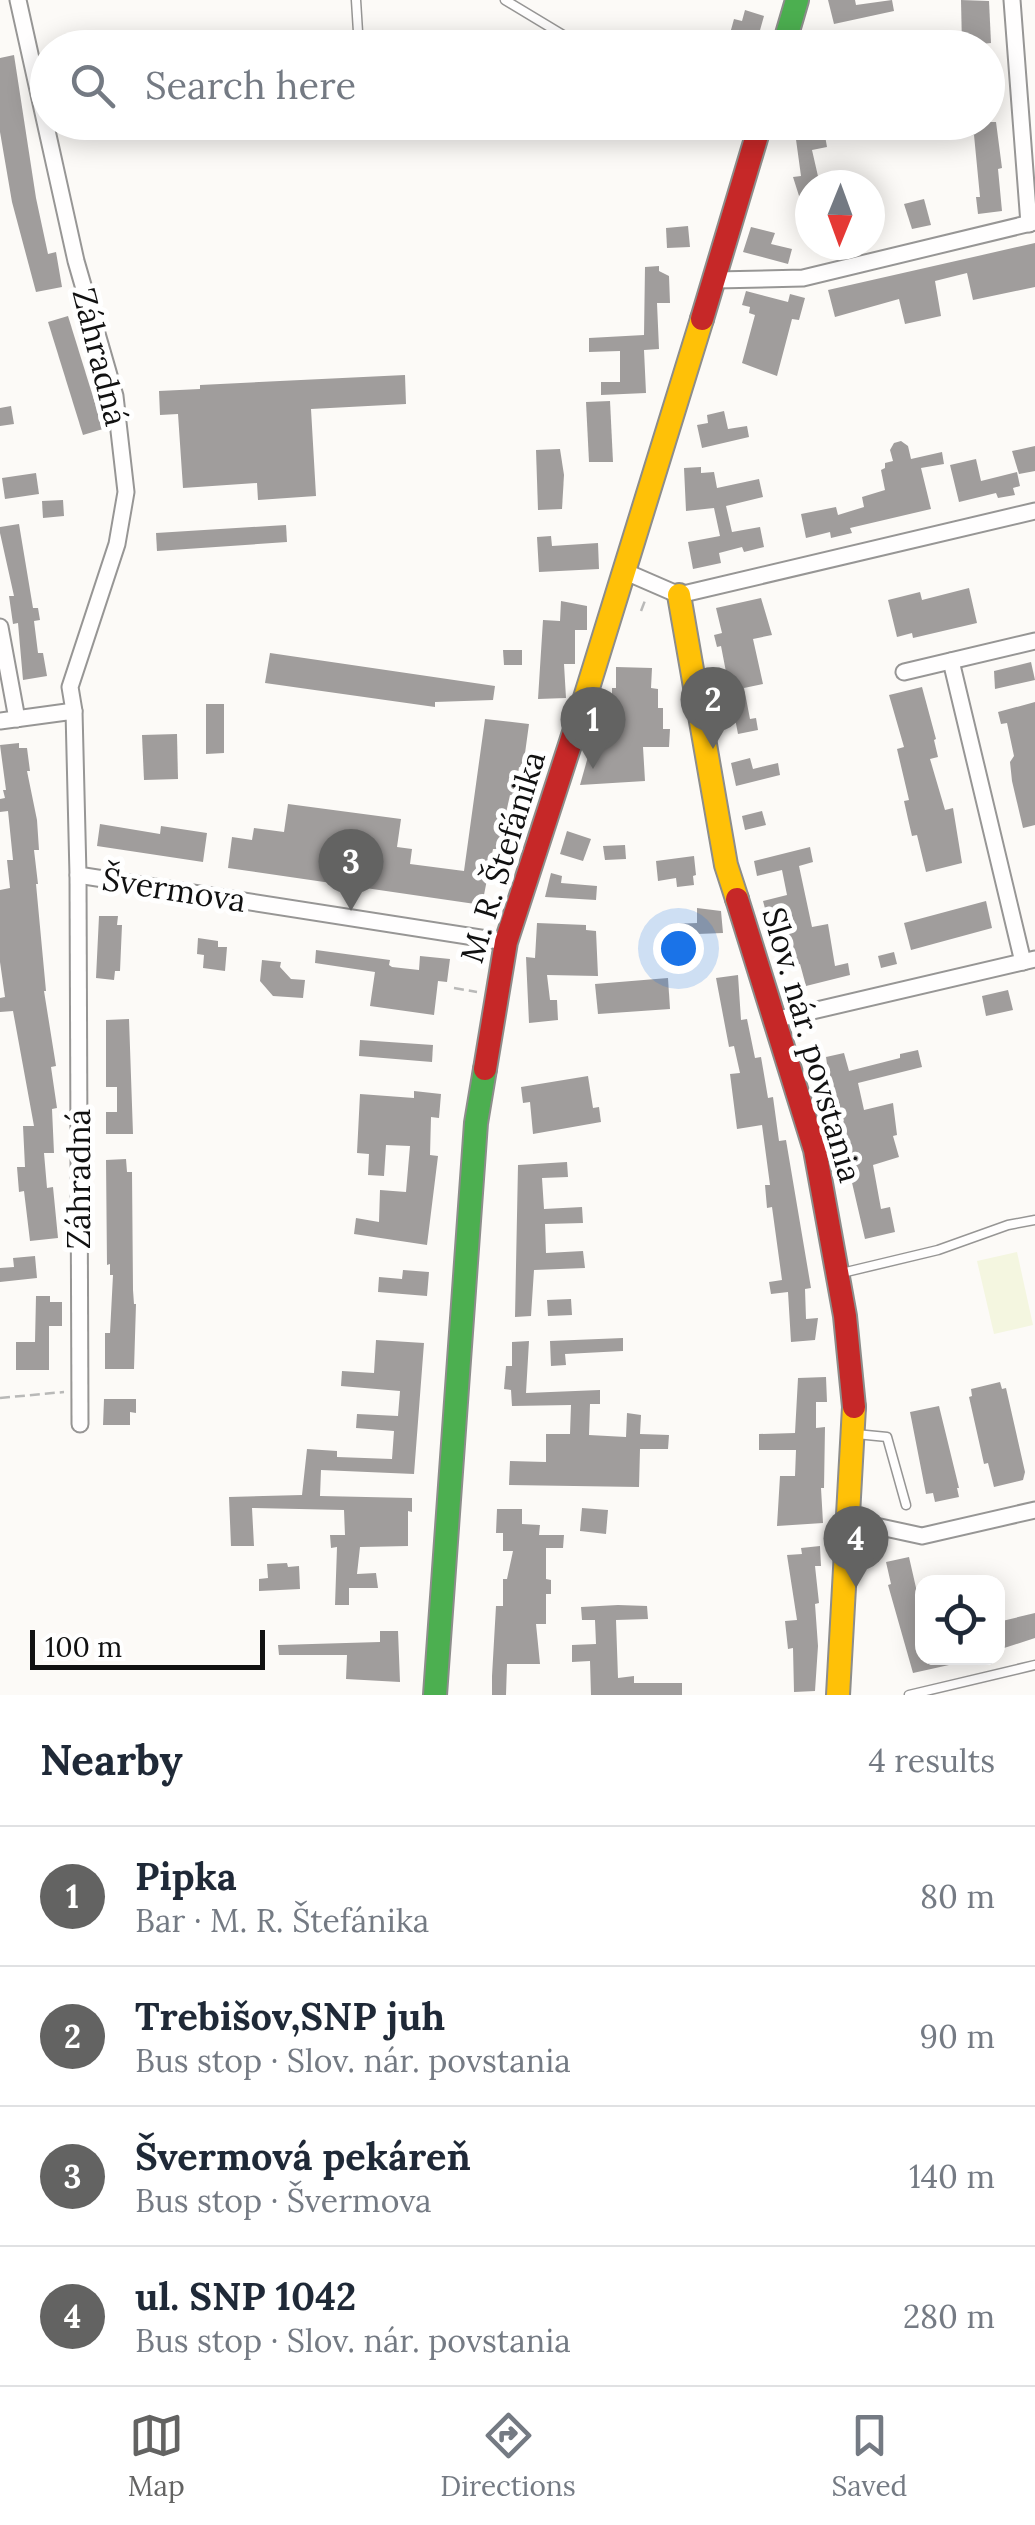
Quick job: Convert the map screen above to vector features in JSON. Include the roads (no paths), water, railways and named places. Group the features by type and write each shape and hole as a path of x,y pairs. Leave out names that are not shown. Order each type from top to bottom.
{"street":[{"name":"Záhradná","path":"18,0 30,54"},
{"path":"788,30 797,0"},
{"path":"715,280 804,278 1032,223 1012,0"},
{"name":"Záhradná","path":"49,140 76,261 115,396 126,492 116,544 70,687 74,711"},
{"name":"M. R. Štefánika","path":"435,1695 476,1123 506,942 626,572 756,140"},
{"path":"626,572 680,595 1035,510"},
{"name":"Slov. nár. povstania","path":"680,595 726,865 815,1150 838,1274 854,1400 838,1695"},
{"path":"0,627 8,720 74,711"},
{"path":"904,672 1035,641"},
{"path":"774,1020 1029,961 952,661"},
{"name":"Švermova","path":"74,711 78,875 506,942"},
{"name":"Záhradná","path":"78,875 80,1424"},
{"path":"848,1520 922,1536 1035,1510"}],"lane":[{"path":"356,0 357,30"},
{"path":"505,0 555,30"},
{"path":"838,1274 938,1250 1008,1224 1035,1220"},
{"path":"852,1434 887,1437 906,1505"},
{"path":"908,1695 1035,1666"}],"place":[{"name":"Trebišov,SNP juh","path":"713,749"},
{"name":"Pipka","path":"593,769"},
{"name":"Švermová pekáreň","path":"351,911"},
{"name":"ul. SNP 1042","path":"856,1588"}]}
